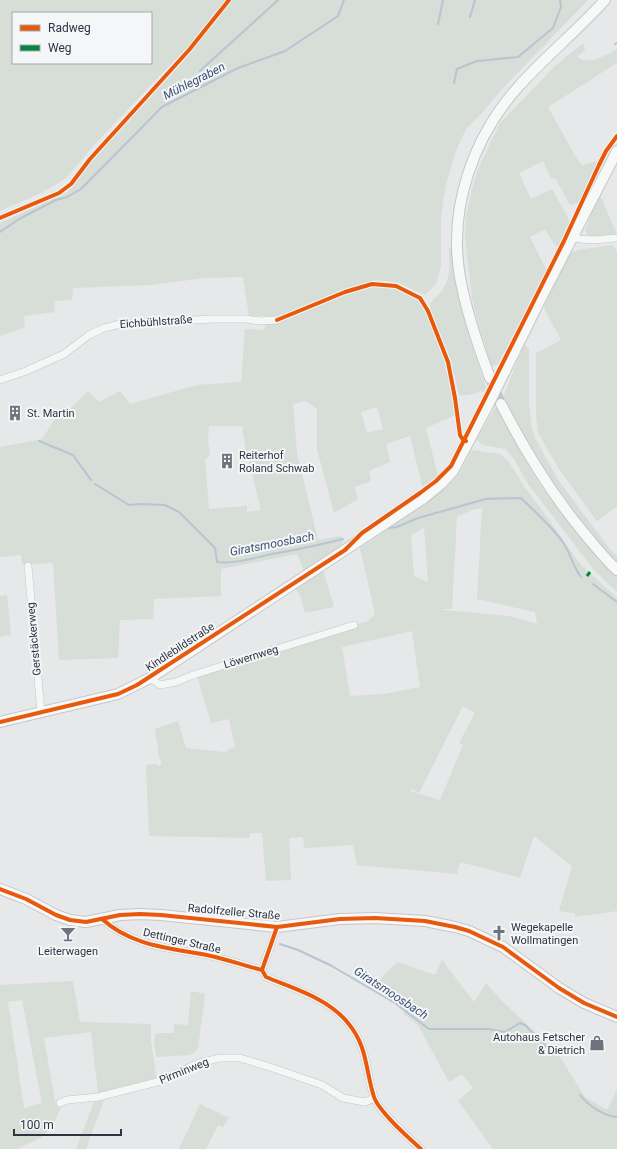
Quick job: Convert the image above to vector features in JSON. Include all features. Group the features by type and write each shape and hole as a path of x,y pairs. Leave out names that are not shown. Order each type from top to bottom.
{"main road":[{"path":"490,378 477,343 460,276 457,245 459,212 465,183 472,161 482,140 501,108 519,86 588,19 605,0"},
{"name":"Kindlebildstraße","path":"0,722 118,694 150,678 424,498 441,484 453,471 486,409 617,151"},
{"path":"501,404 539,474 580,528 606,560 617,570"},
{"name":"Radolfzeller Straße","path":"0,889 26,899 56,915 70,920 86,922 120,915 153,914 276,927 340,919 383,918 425,921 469,931 503,947 559,988 584,1003 617,1017"}],"street":[{"path":"573,236 581,239 596,240 617,238"},
{"name":"Eichbühlstraße","path":"0,380 26,371 64,354 89,335 104,328 120,324 213,319 246,319 260,321 277,320"},
{"name":"Gerstäckerweg","path":"28,566 41,712"},
{"name":"Löwernweg","path":"150,678 160,685 176,682 193,675 354,625"},
{"name":"Dettinger Straße","path":"102,919 111,928 140,942 217,958 262,970 266,977 319,1000 335,1010 348,1022 360,1041 368,1067 374,1098 398,1128 421,1149"},
{"path":"262,970 276,927"},
{"name":"Pirminweg","path":"60,1103 67,1100 98,1097 157,1082 199,1063 220,1058 240,1058 273,1068 322,1086 343,1098 365,1102 374,1098"}],"shaded area":[{"path":"0,0 588,0 502,89 466,129 456,151 446,184 441,217 441,266 436,284 425,295 396,282 373,280 372,287 401,290 416,299 424,308 442,353 457,414 426,428 438,476 423,489 410,436 386,444 390,462 369,471 371,481 354,487 358,499 334,513 317,449 317,409 306,401 293,404 297,453 318,540 341,536 343,542 342,545 304,570 297,554 221,569 221,596 154,599 153,619 120,620 118,658 59,660 53,563 22,565 21,555 0,557 0,447 42,439 63,406 69,410 88,391 99,402 120,391 130,404 197,385 241,382 245,329 264,330 267,322 278,322 334,298 330,295 275,318 269,316 249,316 243,277 205,278 151,285 73,288 72,300 54,301 55,312 24,316 25,327 0,336 0,223 67,192 76,183 90,162 179,65 175,60 96,143 65,179 43,192 0,211","holes":["377,407 383,429 367,433 361,412","209,426 242,426 246,451 261,510 247,512 247,506 209,509 205,460 210,455 208,441"]},
{"path":"583,43 585,50 577,57 587,60 597,59 617,49 617,63 548,107 577,159 582,165 598,161 580,202 570,205 555,178 551,178 543,161 519,173 531,199 552,189 570,222 559,247 555,245 545,229 530,237 547,271 498,364 492,366 472,299 465,237 466,216 471,193 478,169 500,123 555,66"},
{"path":"599,193 617,234 600,237 589,236 585,231"},
{"path":"613,245 617,252 617,506 597,521 559,469 538,433 536,416 536,353 561,340 544,308 568,253 578,250"},
{"path":"449,248 453,249 454,267 460,302 474,354 486,387 484,393 481,390 476,393 459,395 451,361 430,308 430,303 446,285 448,279"},
{"path":"524,345 529,349 529,402 534,436 559,481 609,548 617,556 617,563 570,510 553,488 522,437 503,397"},
{"path":"496,406 522,455 544,490 575,530 617,575 617,592 594,570 528,484 514,459 506,449 482,445 477,439"},
{"path":"472,450 500,454 509,462 525,488 580,564 617,598 617,911 575,917 575,913 559,911 572,866 534,836 520,878 460,862 457,874 357,865 353,845 304,848 303,837 289,838 291,880 266,881 262,833 250,833 249,838 149,836 146,765 156,764 159,766 162,764 159,756 155,729 178,721 186,748 224,752 235,747 229,719 211,723 197,676 368,621 375,614 360,548 437,495 459,474","holes":["482,508 477,599 535,612 537,624 509,616 443,610 452,609 457,517 472,510","424,528 428,582 414,576 411,535","412,631 420,687 384,694 350,696 342,647","463,706 475,713 459,743 463,745 440,800 410,791 411,789 419,793"]},
{"path":"323,570 334,607 305,613 301,598 296,589"},
{"path":"7,595 11,635 0,637 0,596"},
{"path":"442,960 474,1002 486,983 501,1000 558,1054 585,1097 607,1110 617,1089 617,1149 493,1149 458,1101 473,1088 462,1074 449,1082 418,1025 403,1013 407,1010 374,986 397,962 435,975"},
{"path":"73,981 80,1022 151,1024 151,1041 157,1082 98,1097 91,1032 44,1038 55,1101 62,1105 51,1129 40,1138 17,1149 0,1149 0,985","holes":["22,1000 42,1103 24,1108 8,1002"]},
{"path":"191,991 205,994 198,1049 190,1055 156,1057 154,1041 156,1033 174,1033 174,1024 188,1025"},
{"path":"104,1100 86,1149 76,1149 94,1102"},
{"path":"200,1104 229,1118 223,1127 218,1125 206,1149 179,1149"}],"waterway":[{"path":"200,71 278,0"},
{"name":"Mühlegraben","path":"0,232 19,219 81,189 162,107 238,68 285,51 338,16 344,0"},
{"path":"438,24 443,0"},
{"path":"470,17 475,0"},
{"path":"454,83 457,69 477,61 518,57 553,28 561,7 560,0"},
{"name":"Giratsmoosbach","path":"39,441 73,455 91,480"},
{"name":"Giratsmoosbach","path":"95,484 129,505 165,505 179,512 215,548 217,562 244,560 343,539"},
{"name":"Giratsmoosbach","path":"388,528 397,527 418,518 486,499 521,498 550,526 560,538 581,577"},
{"name":"Giratsmoosbach","path":"593,584 617,602"},
{"name":"Giratsmoosbach","path":"280,944 298,950 330,965 395,1003 429,1029 488,1029 505,1032 520,1023 525,1025 555,1055"},
{"name":"Giratsmoosbach","path":"580,1095 587,1103 606,1115 617,1117"}],"tunnel":[{"path":"490,378 501,404"}],"marked path":[{"path":"587,576 590,572"}],"cycle path":[{"path":"0,218 59,193 71,184 90,159 189,50 229,0"},
{"path":"0,722 118,694 137,685 345,550 362,533 436,481 451,466 564,241 606,151 617,136"},
{"path":"277,320 345,292 372,284 396,286 420,298 428,311 448,362 460,435 463,440 466,441"},
{"path":"0,889 26,899 56,915 70,920 86,922 120,915 140,914 277,927 340,919 375,918 425,921 455,927 469,931 503,947 559,988 584,1003 617,1017"},
{"path":"102,919 114,928 140,941 211,956 262,970"},
{"path":"277,927 262,970 266,977 310,995 340,1014 354,1032 363,1050 371,1087 377,1103 395,1124 421,1149"}],"place":[{"name":"St. Martin","path":"15,413"},
{"name":"Reiterhof Roland Schwab","path":"227,461"},
{"name":"Wegekapelle Wollmatingen","path":"499,933"},
{"name":"Leiterwagen","path":"68,934"},
{"name":"Autohaus Fetscher & Dietrich","path":"597,1043"}]}
